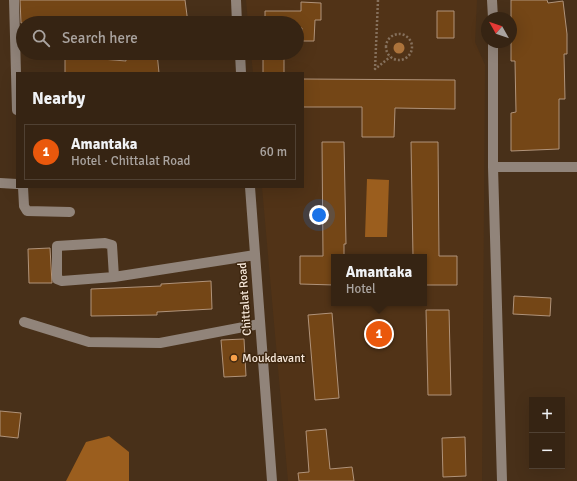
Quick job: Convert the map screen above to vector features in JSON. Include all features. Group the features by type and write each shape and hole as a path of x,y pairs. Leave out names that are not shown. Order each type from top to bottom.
{"street":[{"path":"14,0 16,73"},
{"path":"236,0 237,16"},
{"path":"492,0 493,12"},
{"path":"493,48 493,167 502,481"},
{"path":"240,60 241,72"},
{"path":"493,167 577,167"},
{"path":"0,183 16,184"},
{"path":"24,188 24,206 27,211 70,212"},
{"name":"Chittalat Road","path":"250,188 272,481"},
{"path":"114,277 112,245 105,243 57,246 57,279 62,281 114,277 255,255"},
{"path":"24,322 89,342 160,343 260,324"}],"path":[{"path":"378,0 376,69 390,57"},
{"path":"395,35 407,37 412,48 409,56 402,60 390,57 386,49 388,40 395,35"}],"shaded area":[{"path":"246,0 477,0 475,42 485,65 482,481 288,481 262,188 304,188 304,72 253,72 252,60 304,60 304,16 247,16"},
{"path":"367,179 389,180 387,237 365,237"},
{"path":"109,436 129,452 129,481 66,481 86,442"}],"building":[{"path":"20,0 185,0 187,16 21,16"},
{"path":"511,0 547,0 548,3 563,1 567,34 567,54 564,54 565,99 559,99 559,149 511,151 511,113 516,112 515,61 511,61 511,48 517,48 517,12 511,12"},
{"path":"301,2 321,3 321,20 315,20 314,41 304,41 304,16 265,16 265,11 301,11"},
{"path":"437,11 454,11 454,38 437,38"},
{"path":"65,60 158,60 159,72 65,72"},
{"path":"263,60 284,60 284,72 263,72"},
{"path":"304,79 455,80 455,109 395,108 394,137 362,137 362,107 304,107"},
{"path":"322,142 344,142 346,244 344,244 344,254 331,254 331,285 300,284 300,256 323,256"},
{"path":"411,142 438,142 439,256 457,256 457,285 427,285 427,254 413,254"},
{"path":"50,248 52,283 29,283 28,249"},
{"path":"211,281 212,309 157,312 157,315 91,316 91,289 161,286 161,284"},
{"path":"514,296 551,298 550,316 513,314"},
{"path":"426,310 449,310 451,395 428,395"},
{"path":"332,313 339,398 315,400 308,315"},
{"name":"Moukdavant","path":"244,339 246,376 224,377 221,340"},
{"path":"0,411 21,413 18,438 0,436"},
{"path":"326,429 330,469 352,467 354,481 299,481 298,473 309,472 306,431"},
{"path":"465,437 466,476 443,477 442,438"}],"place":[{"name":"Amantaka","path":"379,334"},
{"name":"Moukdavant","path":"234,358"}]}
